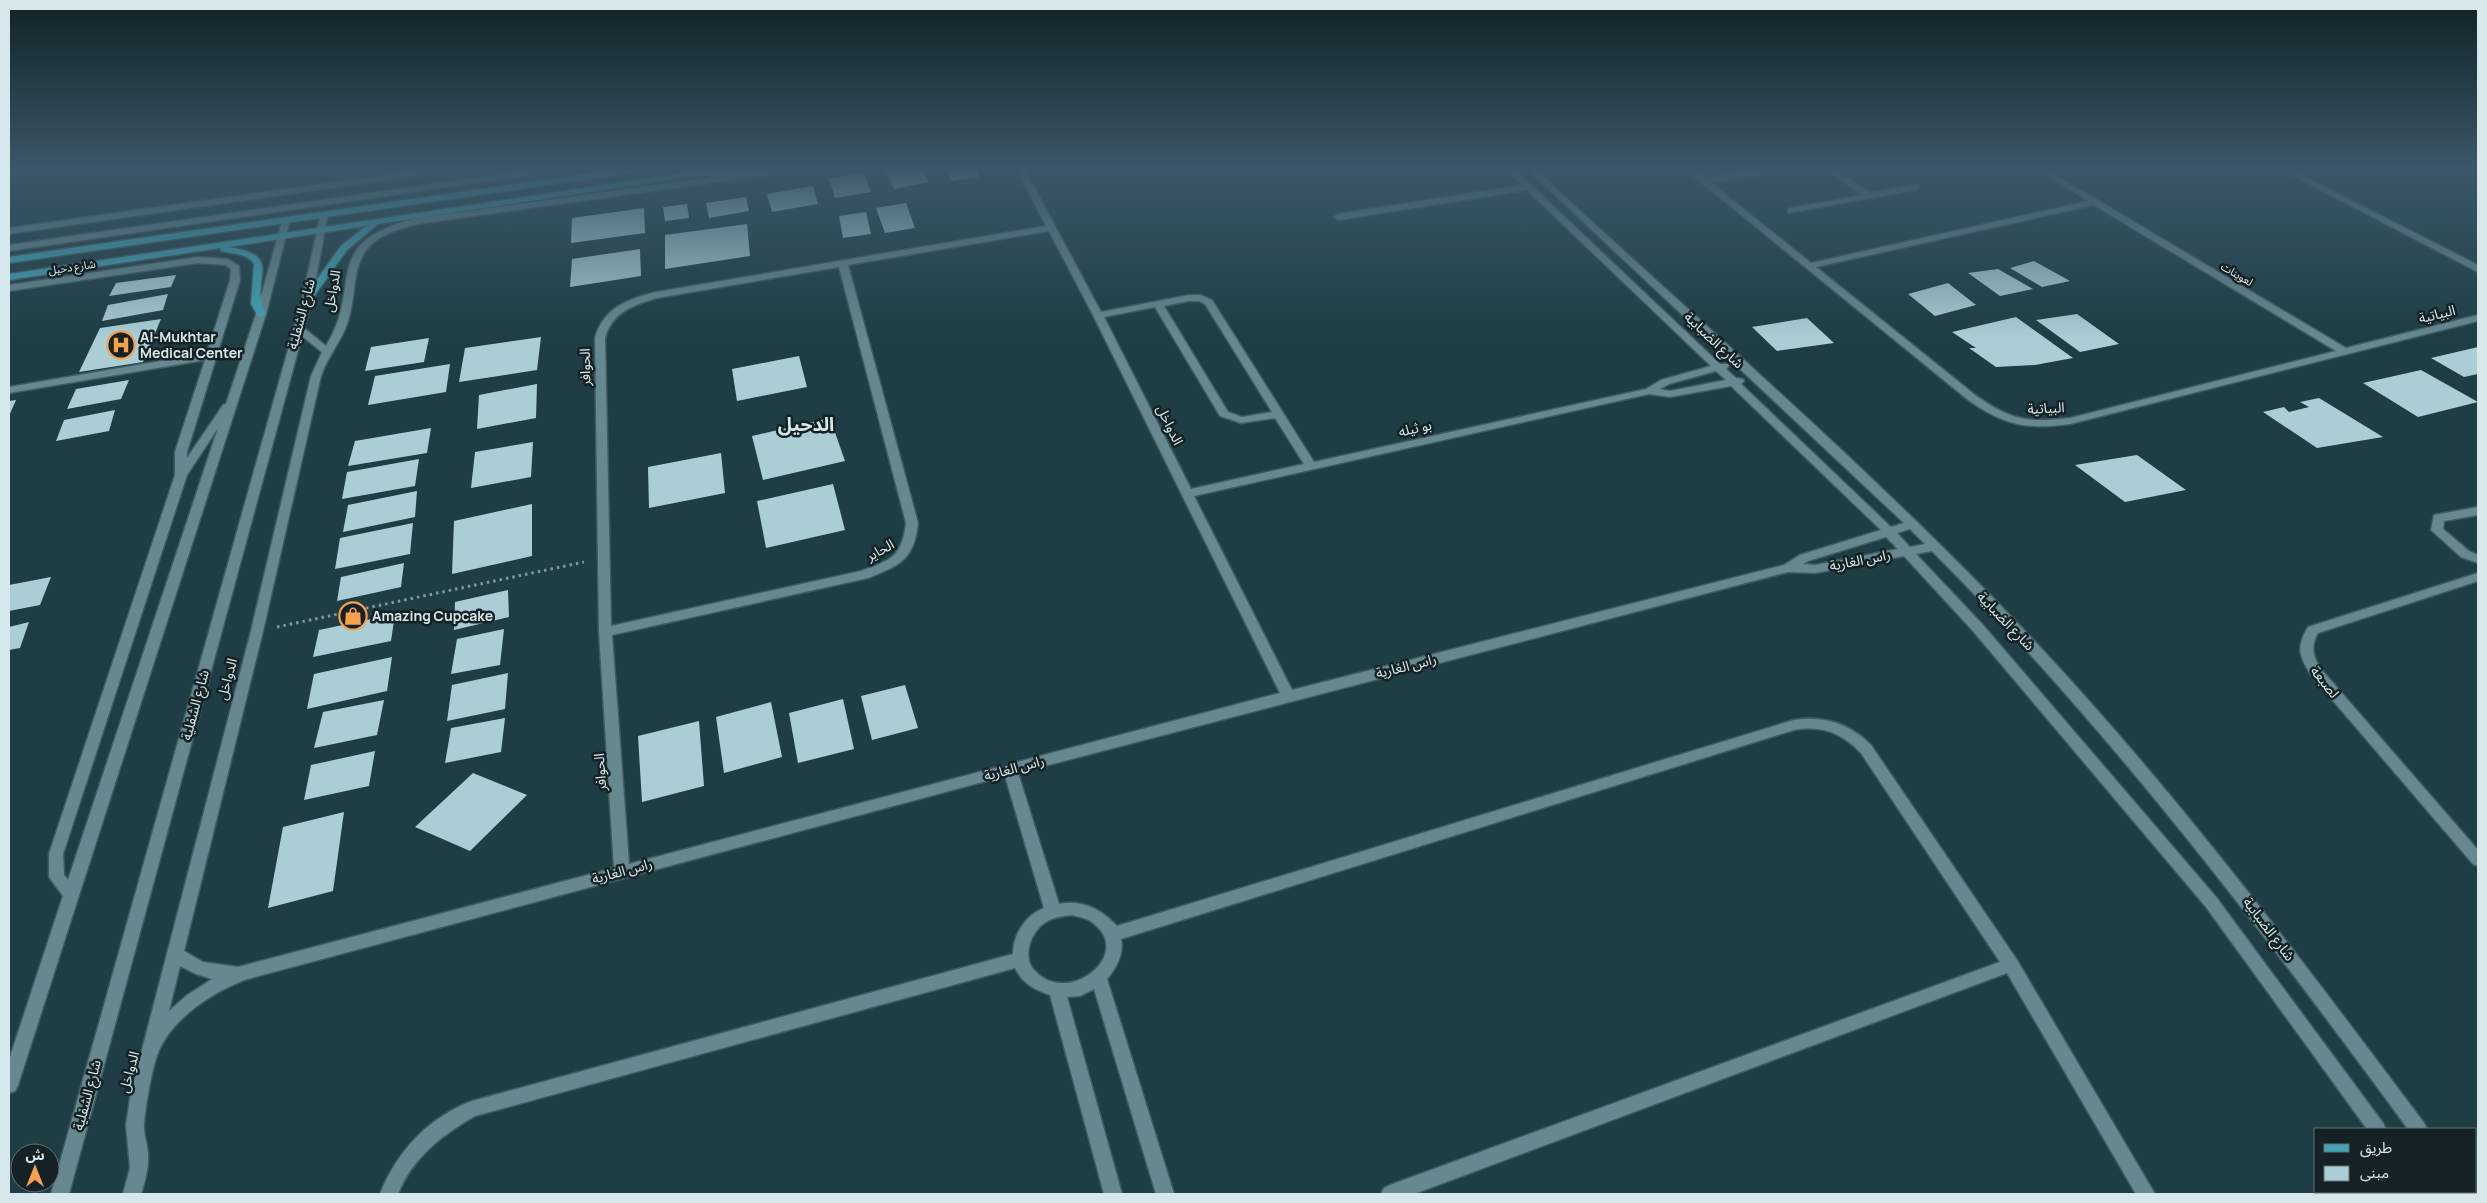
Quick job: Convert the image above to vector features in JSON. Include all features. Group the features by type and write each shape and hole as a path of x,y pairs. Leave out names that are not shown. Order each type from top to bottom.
{"main road":[{"name":"شارع دحيل","path":"9,260 243,226"},
{"name":"شارع دحيل","path":"9,277 344,226"},
{"path":"307,300 344,248 371,226"},
{"path":"191,249 240,251 255,258 259,264 255,302 256,308 261,314"}],"street":[{"path":"9,231 43,226"},
{"path":"9,248 159,226"},
{"path":"9,1085 261,314 284,226"},
{"name":"شارع الشفلية","path":"60,1194 307,300 322,226"},
{"name":"الدواخل","path":"132,1194 139,1168 139,1154 134,1125 136,1108 256,631 316,376 326,351 342,324 353,263 358,253 375,238 389,230 403,226"},
{"name":"شارع الضبابية","path":"1569,226 1719,367 1889,532 1978,628 2053,713 2212,902 2377,1128"},
{"name":"شارع الضبابية","path":"1592,226 1911,525 2036,652 2125,750 2262,919 2417,1128"},
{"name":"البياتية","path":"1760,226 1971,397 1997,415 2015,422 2049,424 2070,421 2343,351 2478,319"},
{"path":"1809,266 1988,226"},
{"name":"لعوينات","path":"2136,226 2343,351"},
{"path":"2395,226 2478,269"},
{"name":"الدواخل","path":"1050,228 1098,315 1288,696"},
{"name":"الحوافر","path":"622,871 605,632 600,338 602,325 612,313 632,302 656,295 1050,228"},
{"name":"شارع دحيل","path":"9,288 198,260 228,262 236,268 234,280 210,356"},
{"name":"الحاير","path":"605,632 864,575 898,560 908,550 912,539 912,523 842,263"},
{"path":"1098,315 1195,298 1209,302 1311,467"},
{"path":"1158,304 1224,414 1241,420 1279,414"},
{"path":"298,328 326,351"},
{"path":"9,390 210,356 180,452 181,475"},
{"name":"بو ثيله","path":"1649,391 1660,383 1738,363"},
{"name":"بو ثيله","path":"1186,494 1649,391 1670,394 1755,378"},
{"path":"70,895 57,878 56,854 181,475 235,394"},
{"path":"2478,511 2438,518 2437,530 2464,554 2478,559"},
{"name":"راس الغارية","path":"1788,568 1804,558 1911,525"},
{"name":"راس الغارية","path":"153,1044 169,1022 190,1001 215,985 242,973 1288,696 1788,568 1815,569 1932,547"},
{"name":"لصبعة","path":"2478,577 2313,630 2304,646 2307,659 2316,672 2478,860"},
{"path":"1114,934 1794,725 1815,722 1827,724 1850,734 1866,749 2011,964 2146,1194"},
{"path":"1010,769 1053,911"},
{"path":"1072,908 1090,911 1105,920 1114,934 1114,957 1108,968 1099,978 1087,986 1057,991 1043,987 1024,971 1021,959 1021,944 1027,930 1039,919 1053,911 1072,908"},
{"name":"راس الغارية","path":"174,952 183,961 195,967 224,973 242,973"},
{"path":"389,1194 400,1171 414,1152 451,1120 472,1109 1021,959"},
{"path":"1390,1194 2011,964"},
{"path":"1099,978 1165,1194"},
{"path":"1057,991 1113,1194"},
{"path":"9,1057 36,999"}],"path":[{"path":"256,631 604,558"}],"building":[{"path":"572,226 645,226 645,233 571,243"},
{"path":"731,226 747,226 750,256 665,269 665,235"},
{"path":"841,226 869,226 871,234 843,238"},
{"path":"883,226 914,226 915,228 885,233"},
{"path":"640,249 641,276 570,287 572,259"},
{"path":"2034,261 2070,281 2042,287 2010,268"},
{"path":"1998,269 2033,289 2000,296 1968,273"},
{"path":"176,275 171,287 109,296 116,283"},
{"path":"1948,283 1976,305 1935,316 1908,294"},
{"path":"168,294 163,310 102,321 108,305"},
{"path":"2077,314 2119,344 2080,352 2036,320"},
{"path":"2016,317 2073,358 2035,365 1996,367 1969,348 1976,348 1952,332"},
{"path":"1807,318 1834,343 1777,351 1752,327"},
{"name":"Al-Mukhtar Medical Center","path":"161,319 143,362 79,372 100,328"},
{"path":"541,337 537,370 459,382 465,348"},
{"path":"429,338 424,362 365,371 371,347"},
{"path":"2478,347 2478,374 2464,377 2431,358"},
{"path":"799,356 807,387 737,401 732,369"},
{"path":"450,364 446,392 368,405 375,376"},
{"path":"2421,370 2478,402 2418,417 2363,383"},
{"path":"129,380 121,399 67,409 76,389"},
{"path":"537,384 536,418 477,429 479,395"},
{"path":"2319,398 2383,437 2317,448 2263,412 2284,407 2289,412 2309,407 2300,402"},
{"path":"16,400 9,416 9,401"},
{"path":"115,410 109,431 56,441 64,420"},
{"path":"830,418 845,461 763,480 752,436"},
{"path":"431,428 427,453 348,466 355,441"},
{"path":"533,442 531,477 471,488 475,452"},
{"path":"721,453 725,493 649,508 648,467"},
{"path":"2137,455 2186,490 2125,502 2075,465"},
{"path":"419,459 415,486 342,499 347,472"},
{"path":"833,484 845,530 766,548 757,501"},
{"path":"417,491 415,517 343,532 348,505"},
{"path":"532,504 532,556 452,574 454,521"},
{"path":"413,523 410,554 335,569 340,538"},
{"path":"404,563 401,587 337,601 341,577"},
{"path":"51,577 40,605 9,611 9,585"},
{"path":"508,590 509,617 454,630 455,602"},
{"path":"395,614 391,641 313,657 319,630"},
{"path":"29,622 20,648 9,650 9,627"},
{"path":"504,629 500,665 451,674 457,639"},
{"path":"392,657 387,691 307,709 314,674"},
{"path":"508,673 505,709 447,721 452,685"},
{"path":"905,685 918,728 872,740 861,696"},
{"path":"843,699 854,749 798,763 789,713"},
{"path":"384,700 377,735 314,748 323,712"},
{"path":"771,702 782,757 724,773 716,717"},
{"path":"505,718 501,752 445,763 451,728"},
{"path":"699,721 704,786 642,802 638,736"},
{"path":"375,751 369,786 304,800 311,765"},
{"path":"473,773 527,795 470,851 415,827"},
{"path":"344,812 333,891 268,908 283,827"}],"place":[{"name":"Al-Mukhtar Medical Center","path":"121,345"},
{"name":"Amazing Cupcake","path":"353,616"}],"district":[{"name":"الدحيل","path":"806,424"}]}
